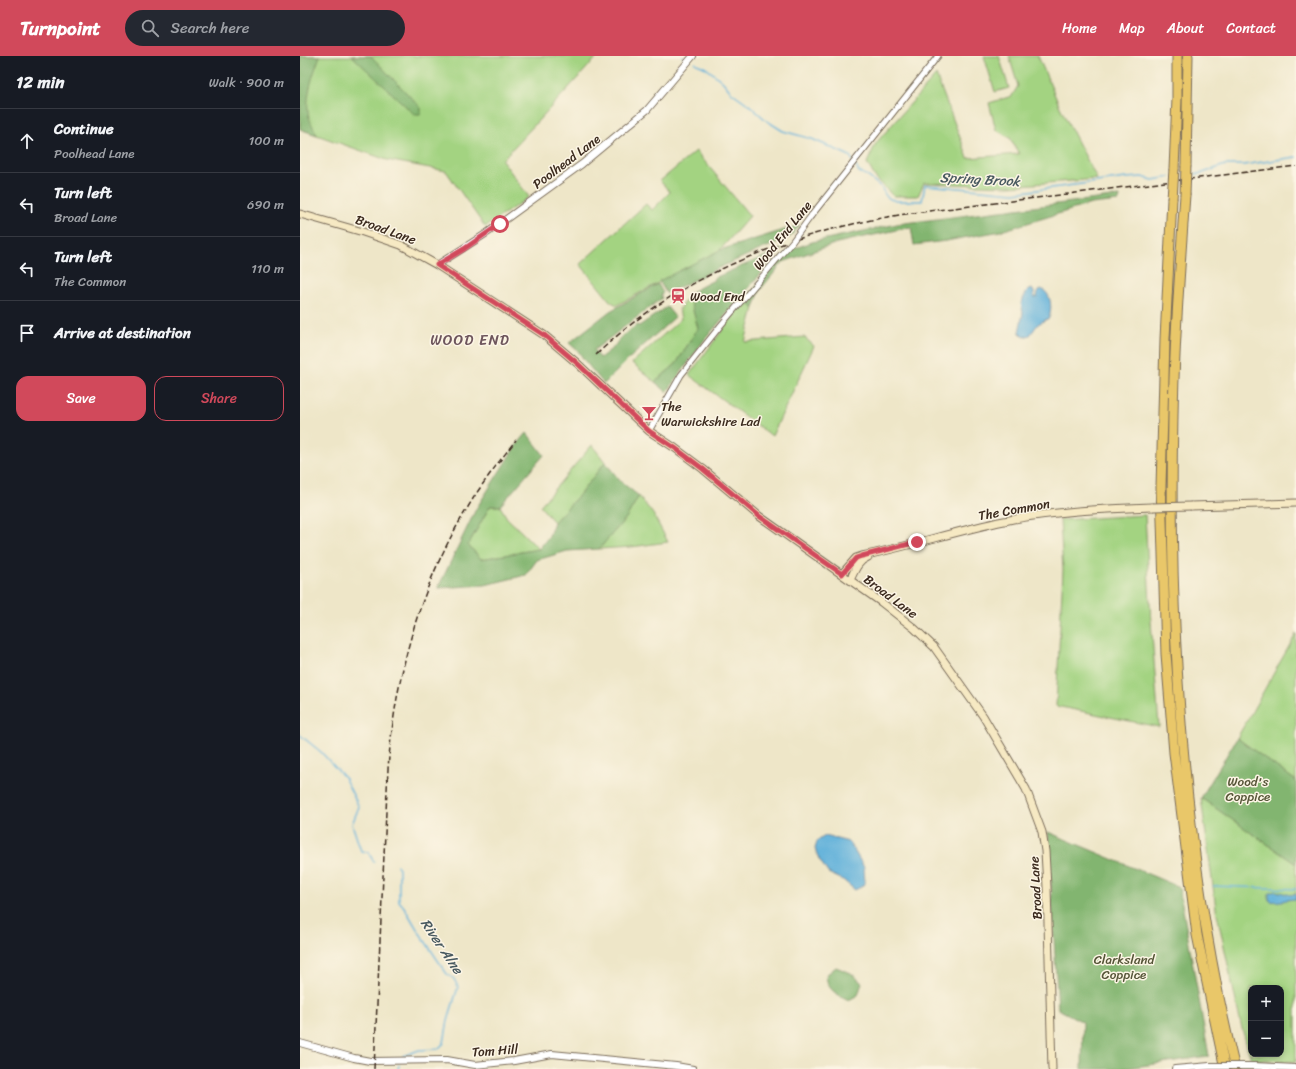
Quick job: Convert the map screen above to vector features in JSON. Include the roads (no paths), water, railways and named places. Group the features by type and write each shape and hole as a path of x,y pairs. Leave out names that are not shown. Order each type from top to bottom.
{"highway":[{"path":"1177,56 1174,169 1164,347 1161,487 1166,654 1174,753 1197,935 1224,1069"},
{"path":"1188,56 1185,195 1173,414 1172,512 1177,679 1190,814 1204,917 1224,1022 1235,1069"}],"main road":[{"name":"Broad Lane","path":"301,216 382,238 401,245 437,265 551,341 577,363 649,431 703,469 759,516 842,574 914,628 934,647 983,716 1026,789 1042,832 1047,887 1052,1069"},
{"name":"The Common","path":"842,574 856,558 954,533 1020,519 1084,511 1154,507 1296,504"},
{"name":"The Common","path":"850,580 858,564 864,558 881,552"}],"street":[{"name":"Poolhead Lane","path":"437,265 487,233 582,164 647,110 693,56"},
{"name":"Wood End Lane","path":"649,431 681,375 721,325 792,242 938,56"},
{"name":"Tom Hill","path":"300,1043 370,1061 447,1060 475,1065 514,1061 552,1054 693,1069"},
{"path":"1175,1069 1210,1066 1296,1068"}],"water":[{"path":"1028,289 1032,289 1034,292 1034,297 1037,297 1038,291 1041,289 1045,291 1049,298 1051,310 1049,318 1038,324 1030,335 1024,337 1019,332 1023,313 1021,303"},
{"path":"825,836 849,842 864,867 865,884 855,890 843,880 828,873 819,859 815,849 817,841"},
{"path":"1276,891 1291,895 1296,893 1296,899 1276,902 1270,901 1269,893"}],"waterway":[{"name":"Spring Brook","path":"695,63 706,68 723,82 731,92 748,104 767,121 783,131 812,139 850,156 859,172 866,175 881,187 886,196 897,201 922,201 925,185 1014,193 1126,178 1142,177 1153,180 1170,177"},
{"name":"Spring Brook","path":"1190,175 1203,173 1225,165 1243,165 1296,157"},
{"name":"River Alne","path":"300,735 321,752 344,777 359,807 352,824 361,851 368,852 374,862"},
{"name":"River Alne","path":"397,865 399,869 399,901 447,974 454,979 458,987 448,1020 444,1043 438,1049 419,1050 403,1056"},
{"path":"1213,886 1296,889"},
{"name":"River Alne","path":"398,1069 399,1065"}],"railway":[{"path":"596,355 629,326 665,300 703,278 743,259 785,243 827,230 870,220 913,213 1296,166"},
{"path":"374,1069 388,769 391,735 403,667 423,600 451,537 479,490 516,440"}],"place":[{"name":"Wood End","path":"678,296"},
{"name":"The Warwickshire Lad","path":"649,413"}],"district":[{"name":"WOOD END","path":"470,340"}],"park label":[{"name":"Wood's Coppice","path":"1248,788"},
{"name":"Clarksland Coppice","path":"1124,966"}]}
